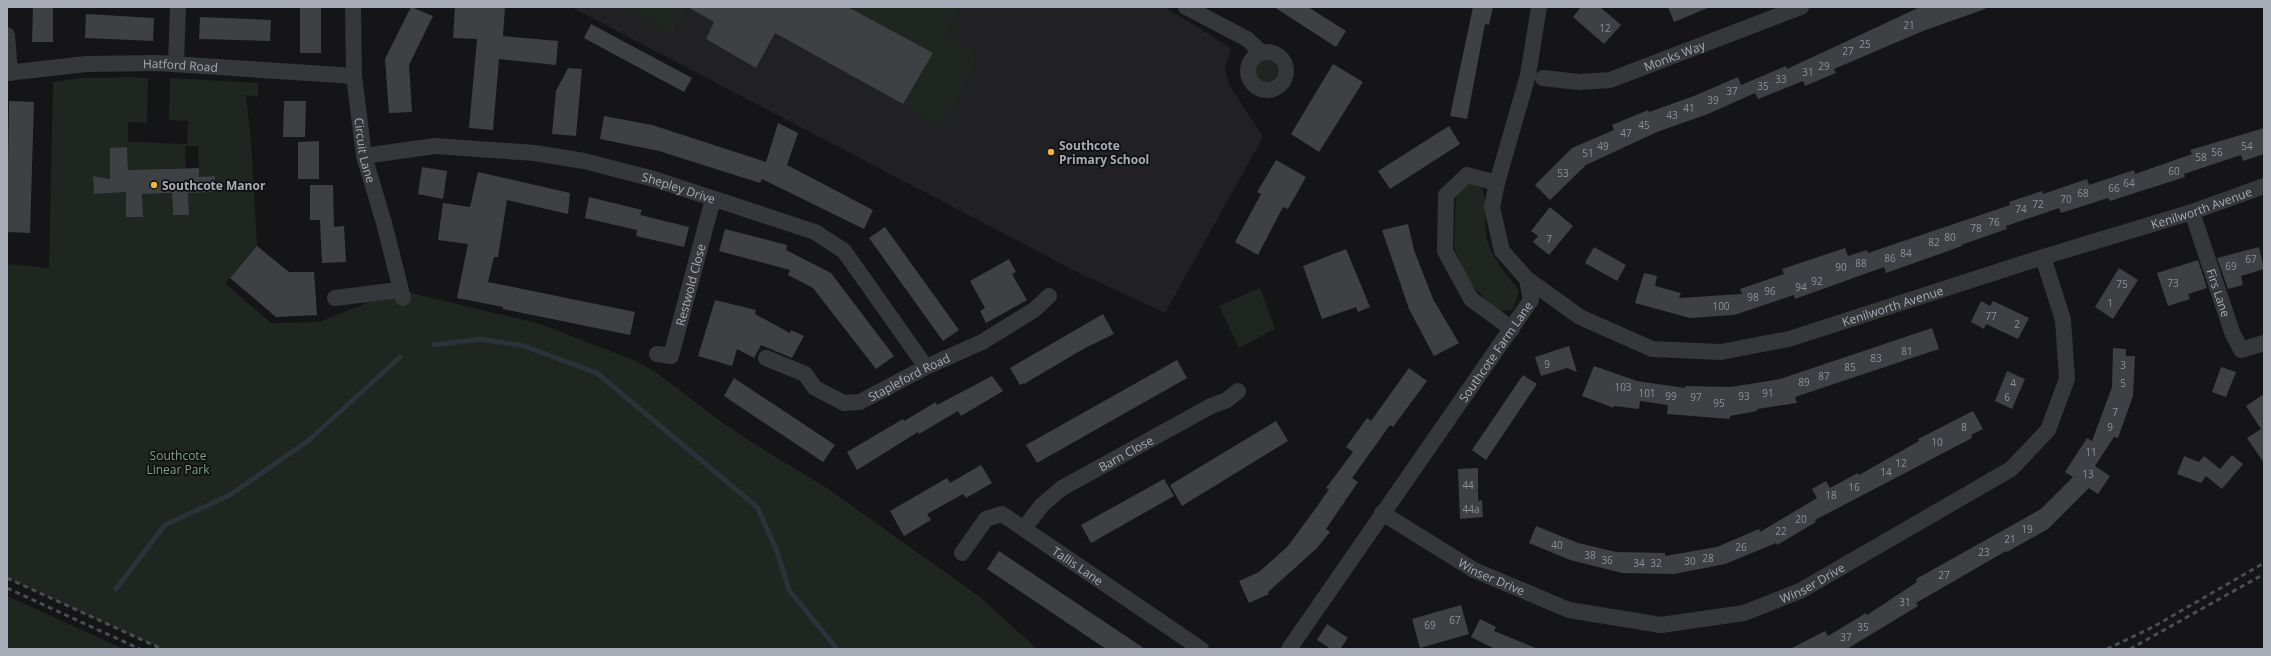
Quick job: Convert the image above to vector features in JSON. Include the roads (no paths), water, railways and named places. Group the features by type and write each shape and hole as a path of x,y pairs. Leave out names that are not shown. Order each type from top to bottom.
{"street":[{"path":"176,64 178,7"},
{"name":"Circuit Lane","path":"335,298 401,294 384,224 364,156 354,76 353,7"},
{"path":"1186,7 1247,39 1261,52"},
{"path":"1527,279 1502,251 1492,208 1497,184 1528,75 1539,7"},
{"name":"Monks Way","path":"1543,78 1579,82 1610,80 1801,7"},
{"path":"7,35 8,73"},
{"name":"Hatford Road","path":"8,73 86,64 176,64 354,76"},
{"name":"Shepley Drive","path":"364,156 435,146 535,153 584,161 654,179 816,232 844,251 926,367"},
{"path":"1497,184 1467,175 1446,195 1445,251 1471,300 1512,329"},
{"name":"Kenilworth Avenue","path":"1527,279 1580,317 1652,349 1721,352 1789,339 2044,257 2192,212 2264,186"},
{"name":"Restwold Close","path":"657,354 671,356 712,199"},
{"name":"Firs Lane","path":"2192,212 2232,332 2242,350 2264,343"},
{"name":"Winser Drive","path":"1382,513 1474,570 1569,610 1661,625 1744,613 1800,591 2011,469 2048,430 2067,379 2063,320 2044,257"},
{"name":"Southcote Farm Lane","path":"1289,649 1531,300 1527,279"},
{"name":"Stapleford Road","path":"766,358 806,374 815,388 844,403 860,402 926,367 982,342 1034,310 1049,296"},
{"name":"Barn Close","path":"1024,528 1042,505 1062,488 1211,406 1227,400 1238,391"},
{"name":"Tallis Lane","path":"962,553 986,519 1002,514 1201,649"}],"waterway":[{"path":"434,345 480,339 524,346 597,373 757,507 777,551 789,590 837,649"},
{"path":"116,589 165,525 230,495 308,441 400,357"}],"railway":[{"path":"2107,649 2153,627 2264,563"},
{"path":"2130,649 2264,574"},
{"path":"7,578 162,649"},
{"path":"7,588 140,649"}],"place":[{"name":"Southcote Primary School","path":"1051,152"},
{"name":"Southcote Manor","path":"154,185"}],"park label":[{"name":"Southcote Linear Park","path":"178,462"}]}
